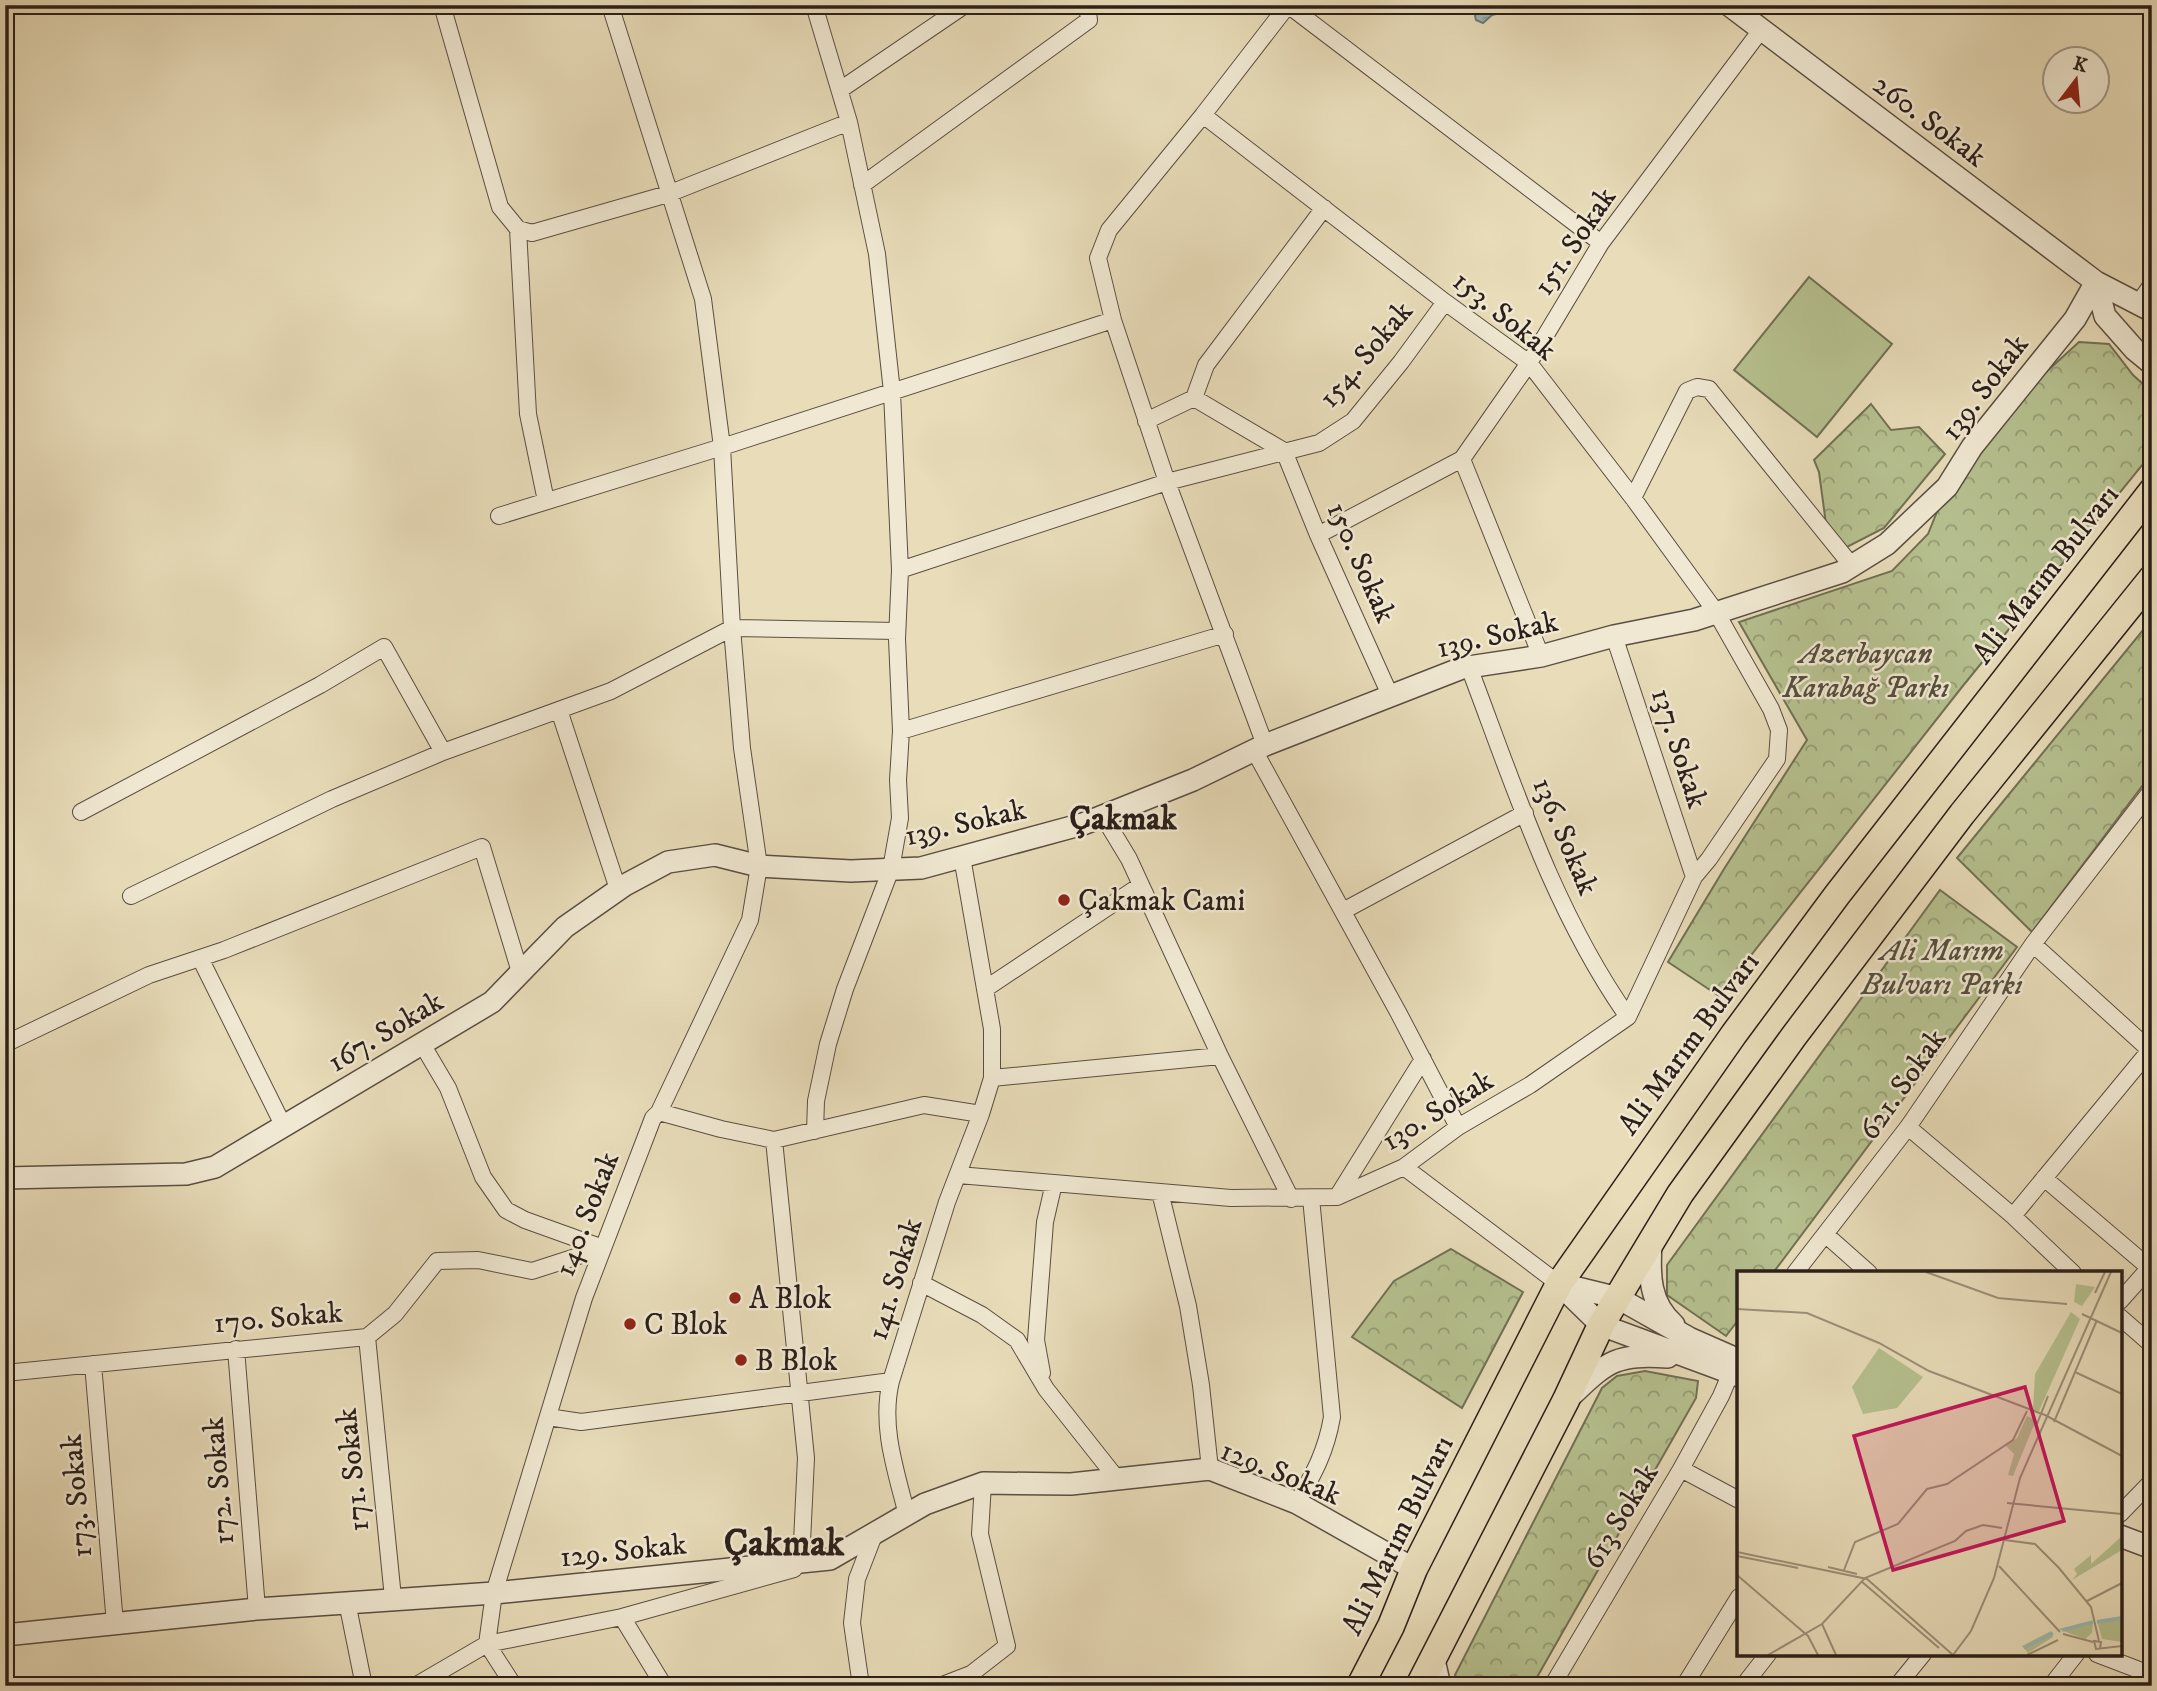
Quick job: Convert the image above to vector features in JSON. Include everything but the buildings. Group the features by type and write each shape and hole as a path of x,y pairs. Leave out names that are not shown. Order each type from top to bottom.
{"main road":[{"name":"Ali Marım Bulvarı","path":"1360,1686 1391,1626 1414,1569 1559,1284 1734,1034 1837,895 2152,491"},
{"path":"1419,1686 1566,1400 1601,1325 1680,1194 1802,1025 1962,814 2152,578"}],"street":[{"path":"442,5 500,207 519,229 532,233 668,194 849,122"},
{"name":"140. Sokak","path":"487,1644 494,1593 584,1298 653,1118 659,1112 750,920 759,866 742,747 722,447 703,299 610,5"},
{"path":"814,5 849,122 877,254 892,392 900,570 897,631 901,731 898,780 900,818 891,869 845,989 828,1044 816,1101 815,1131"},
{"path":"840,90 965,5"},
{"path":"862,185 1089,20 1087,5"},
{"path":"1458,1127 1343,911 1260,747 1225,634 1146,422 1113,320 1098,258 1109,230 1288,5 1601,243"},
{"name":"260. Sokak","path":"1728,5 2096,282 2145,307"},
{"name":"151. Sokak","path":"1318,535 1462,459 1529,363 1601,243 1761,30"},
{"name":"153. Sokak","path":"1203,115 1445,302 1529,363 1716,612 1775,720 1779,730 1777,759 1694,877"},
{"path":"1146,422 1194,398 1206,365 1324,208"},
{"path":"519,229 528,414 546,501"},
{"path":"2096,282 2105,316 2135,350 2152,364"},
{"name":"139. Sokak","path":"759,866 851,871 921,868 962,857 1083,824 1193,780 1260,747 1469,667 1541,656 1614,636 1694,620 1842,572 1887,544 1947,487 1981,436 2075,319 2096,282"},
{"path":"2145,307 2152,284"},
{"name":"154. Sokak","path":"900,570 1167,482 1319,443 1353,421 1445,302"},
{"path":"499,516 1113,320"},
{"path":"1633,498 1686,391 1697,387 1709,389 1852,566"},
{"path":"1194,398 1284,451"},
{"name":"150. Sokak","path":"1284,451 1318,535 1390,695"},
{"path":"1462,459 1541,656"},
{"path":"131,896 332,799 443,752 611,691 732,628 897,631"},
{"path":"901,731 1225,634"},
{"name":"137. Sokak","path":"1614,636 1694,877"},
{"path":"81,812 298,697 384,647 443,752"},
{"name":"136. Sokak","path":"1469,667 1563,906 1610,991 1628,1017"},
{"path":"559,710 618,890"},
{"name":"621. Sokak","path":"1797,1271 1908,1127 2033,944 2152,790"},
{"path":"1343,911 1525,813"},
{"path":"1103,816 1129,859 1220,1056 1292,1199"},
{"path":"5,1044 149,975 200,958 482,847 520,972"},
{"name":"167. Sokak","path":"5,1178 186,1174 215,1167 492,1002 565,928 618,890 668,862 715,855 759,866"},
{"name":"141. Sokak","path":"548,1418 581,1422 891,1381 921,1283 992,1078 992,1029 962,857"},
{"path":"1628,1017 1694,877"},
{"path":"985,989 1141,885"},
{"path":"2013,1216 2151,1051 2033,944"},
{"path":"200,958 284,1127"},
{"name":"130. Sokak","path":"958,1175 1231,1198 1337,1197 1404,1167 1458,1127 1530,1085 1628,1017"},
{"path":"422,1044 448,1088 484,1177 506,1210 525,1220 603,1248"},
{"path":"992,1078 1220,1056"},
{"path":"1337,1197 1423,1059"},
{"path":"659,1112 774,1140 924,1105 981,1114"},
{"path":"1908,1127 2013,1216 2071,1271"},
{"path":"774,1140 806,1458 800,1563"},
{"path":"1404,1167 1559,1284 1601,1325 1735,1362"},
{"path":"2044,1178 2151,1268 2122,1299"},
{"path":"1046,1389 1036,1340 1045,1222 1054,1183"},
{"path":"1160,1192 1188,1306 1201,1385 1210,1469"},
{"path":"1297,1503 1321,1461 1328,1443 1332,1418 1311,1198"},
{"path":"1825,1234 1867,1271"},
{"path":"1651,1243 1652,1292 1659,1311 1691,1348"},
{"name":"170. Sokak","path":"5,1373 368,1337 395,1314 437,1261 478,1259 532,1270 603,1248"},
{"path":"921,1283 982,1315 1017,1340 1046,1389 1118,1480"},
{"path":"1559,1284 1618,1297 1691,1348"},
{"path":"2122,1319 2152,1345"},
{"name":"171. Sokak","path":"368,1337 393,1598"},
{"path":"1566,1400 1597,1370 1618,1359 1691,1348"},
{"name":"172. Sokak","path":"236,1349 257,1609"},
{"name":"613 Sokak","path":"1552,1686 1681,1469 1721,1396 1735,1362"},
{"name":"173. Sokak","path":"93,1364 115,1624"},
{"path":"891,1381 887,1399 888,1438 906,1515"},
{"name":"129. Sokak","path":"5,1635 257,1609 494,1593 830,1559 925,1504 983,1482 1070,1484 1210,1469 1297,1503 1414,1569"},
{"path":"1681,1469 1737,1499"},
{"path":"2122,1512 2152,1481"},
{"path":"940,1686 971,1674 1007,1646 980,1534 983,1482"},
{"path":"2122,1521 2152,1532"},
{"path":"861,1686 852,1623 857,1579 874,1535"},
{"path":"2122,1537 2152,1548"},
{"path":"415,1686 487,1644 622,1617 830,1559"},
{"path":"1684,1686 1737,1600"},
{"path":"347,1602 363,1686"},
{"path":"622,1617 664,1686"},
{"path":"487,1644 514,1686"},
{"path":"1742,1686 1766,1656"},
{"path":"1897,1686 1921,1656"},
{"path":"2051,1686 2074,1656"},
{"path":"2102,1656 2152,1675"},
{"path":"1434,1660 1440,1686"}],"green space":[{"path":"1809,277 1892,344 1817,437 1734,370"},
{"name":"Azerbaycan Karabağ Parkı","path":"2079,342 2109,344 2133,375 2152,392 2152,453 1962,687 1719,996 1668,962 1807,740 1739,622 1892,571 1928,534 1947,487 2044,374"},
{"path":"1871,404 1891,430 1919,427 1945,454 1884,528 1845,548 1826,524 1819,472 1814,460"},
{"name":"Ali Marım Bulvarı Parkı","path":"2152,619 2152,773 2032,932 1957,858"},
{"name":"Ali Marım Bulvarı Parkı","path":"1940,890 2017,947 1774,1271 1737,1271 1737,1322 1726,1336 1667,1295 1667,1265"},
{"path":"1451,1249 1523,1292 1462,1408 1352,1337 1394,1281"},
{"path":"1645,1371 1698,1381 1696,1398 1532,1686 1461,1686 1455,1675 1602,1388 1617,1376"}],"water":[{"path":"1482,5 1509,5 1504,12 1492,15 1483,23 1476,20 1475,16"}],"place":[{"name":"Çakmak Cami","path":"1064,900"},
{"name":"A Blok","path":"735,1298"},
{"name":"C Blok","path":"630,1324"},
{"name":"B Blok","path":"741,1360"}],"district":[{"name":"Çakmak","path":"1123,817"},
{"name":"Çakmak","path":"784,1542"}]}
